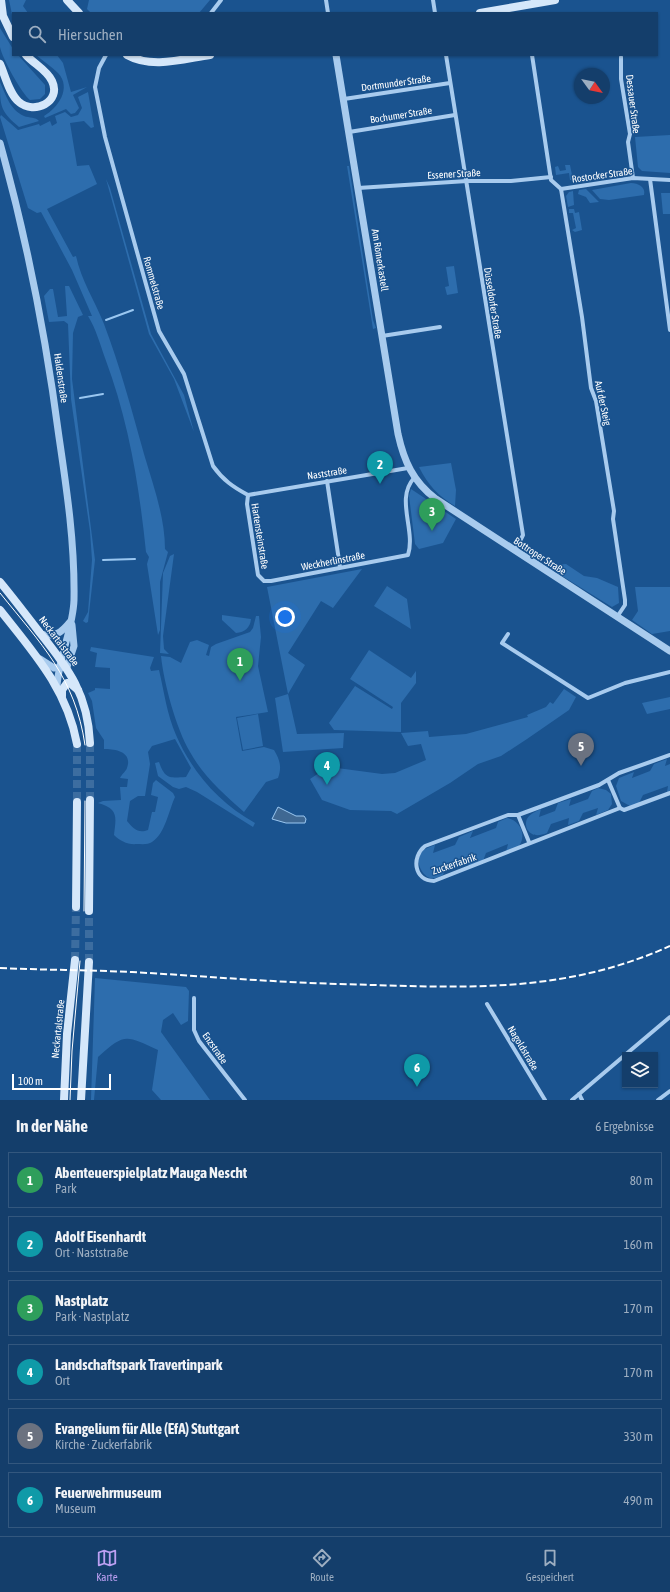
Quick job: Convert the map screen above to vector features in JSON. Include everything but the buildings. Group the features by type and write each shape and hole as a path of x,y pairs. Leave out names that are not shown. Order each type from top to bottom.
{"main road":[{"path":"1,0 4,16 12,35"},
{"path":"67,0 78,12"},
{"path":"486,12 556,0"},
{"path":"0,64 17,100 30,108 39,108 46,104 53,96 53,84 49,76 27,56"},
{"path":"129,56 139,61 150,63 198,56"},
{"name":"Neckartalstraße","path":"0,582 61,659 63,668 80,692 88,717 90,743"},
{"path":"0,610 39,658 57,686 73,724 77,744"},
{"path":"62,696 62,690 67,683 71,684 80,692"},
{"path":"89,911 90,800"},
{"path":"76,907 77,802"},
{"name":"Neckartalstraße","path":"64,1100 67,1034 75,960"},
{"path":"81,1100 89,962"}],"street":[{"path":"212,12 221,0"},
{"path":"326,0 328,12"},
{"path":"433,0 435,12"},
{"name":"Rommelstraße","path":"106,56 96,80 102,123 159,331 184,374 213,466 222,479 232,487 248,495"},
{"name":"Am Römerkastell","path":"336,56 398,434 408,468"},
{"name":"Düsseldorfer Straße","path":"446,56 523,535 515,552"},
{"path":"532,56 551,177 561,189"},
{"name":"Dessauer Straße","path":"621,57 621,79 630,134 628,142 634,178"},
{"name":"Dortmunder Straße","path":"344,99 450,83"},
{"name":"Bochumer Straße","path":"349,132 455,115"},
{"name":"Haldenstraße","path":"0,143 24,234 47,351 70,509 74,564 72,620 74,646 71,658 63,668 57,686"},
{"name":"Essener Straße","path":"358,188 466,181 511,181 551,177"},
{"name":"Rostocker Straße","path":"561,189 634,178 670,180"},
{"path":"650,179 670,330"},
{"name":"Auf der Steig","path":"561,189 580,305 591,388 596,401 614,510 614,526 625,600 625,605 616,618"},
{"path":"382,336 440,327"},
{"name":"Naststraße","path":"248,495 408,468"},
{"name":"Bottroper Straße","path":"408,468 414,478 436,499 616,618 670,651"},
{"name":"Weckherlinstraße","path":"261,580 272,580 408,555 410,544 405,495 409,484 414,478"},
{"path":"327,481 340,567"},
{"name":"Hartensteinstraße","path":"248,495 247,504 258,575 261,580"},
{"path":"41,634 53,636 63,630 72,620"},
{"name":"Haldenstraße","path":"61,659 72,620"},
{"path":"508,634 502,643 588,698 625,683 670,672"},
{"path":"39,658 54,668 63,668"},
{"name":"Zuckerfabrik","path":"670,755 619,773 599,785 518,814 508,815 425,846 417,855 416,869 421,877 427,881 434,881 518,849 529,842 620,808 624,810 670,793"},
{"path":"608,780 620,808"},
{"path":"518,814 529,842"},
{"name":"Enzstraße","path":"194,998 194,1030 198,1041 245,1100"},
{"name":"Nagoldstraße","path":"487,1004 545,1100"},
{"path":"629,1052 670,1017"},
{"path":"572,1100 622,1058"},
{"path":"658,1100 670,1091"},
{"path":"579,1094 582,1100"}],"shaded area":[{"path":"9,0 26,0 23,6 27,12 12,12 12,14"},
{"path":"89,0 210,0 200,12 90,12 87,9"},
{"path":"0,28 12,47 12,56 19,56 45,85 45,94 40,99 30,100 22,91 4,59 0,47"},
{"path":"37,56 58,56 63,63 71,92 87,87 73,95 79,108 75,113 71,114 66,109 45,118 44,116 54,108 62,97 64,85 62,79 53,68"},
{"path":"0,82 9,102 15,110 24,116 34,118 39,121 19,127 8,117 2,108"},
{"path":"88,92 94,127 91,128 84,121 70,123 77,166 89,165 97,184 47,209 73,257 76,256 85,282 104,324 121,372 158,501 163,525 165,549 168,552 160,582 160,630 158,635 147,564 149,557 146,552 132,454 121,406 98,337 88,316 92,316 72,270 41,212 37,213 28,208 0,117 1,115 18,130 39,124 40,126 50,121 52,126 57,123 55,116 65,112 71,117 78,115 82,108 78,97"},
{"path":"670,135 670,173 642,171 638,167 635,137"},
{"path":"565,165 570,165 572,175 574,175 575,180 570,180 569,173 556,175 555,167 558,166 560,171 566,170"},
{"path":"347,166 349,166 373,320 376,328 373,329"},
{"path":"106,179 110,188 151,334 184,395 194,432 174,379 149,334"},
{"path":"631,183 641,186 644,190 644,195 609,200 600,199 592,190"},
{"path":"586,189 599,202 590,203 586,197 578,194 579,190"},
{"path":"573,191 574,205 568,207 566,196 569,192"},
{"path":"661,193 670,193 670,214 663,214"},
{"path":"569,209 574,209 575,213 579,212 582,230 575,232 572,230 576,228 573,213 569,213"},
{"path":"454,266 458,293 447,295 445,287 449,286 446,267"},
{"path":"65,286 69,286 83,315 78,317 73,333 72,379 95,560 88,622 86,623 83,621 88,612 92,560 90,531 71,399 68,324 64,321 49,322 44,296 50,289 53,289 58,317 67,316"},
{"path":"451,463 456,490 455,506 434,490 419,467"},
{"path":"411,489 456,519 443,543 419,549 415,544 409,496"},
{"path":"174,554 163,636 164,649 169,654 160,653 163,573 170,556"},
{"path":"566,564 584,576 597,578 618,587 619,603 612,607 546,566"},
{"path":"362,569 333,608 321,601 288,653 305,665 288,694 267,587"},
{"path":"387,586 407,599 411,629 374,606"},
{"path":"635,587 670,587 670,631 652,634 632,620 638,611"},
{"path":"222,615 251,619 250,625 242,632 236,633 222,620"},
{"path":"256,616 259,616 261,637 258,666 268,712 236,717 242,751 264,747 274,750 279,760 280,770 278,778 266,782 244,812 208,777 195,761 190,752 180,731 171,706 161,656 170,657 181,663 190,642 197,640 209,645 206,655 209,656 211,647 216,644 250,632 253,628"},
{"path":"91,647 154,657 150,668 151,671 159,670 173,727 190,762 218,796 242,815 255,823 253,827 197,792 186,787 179,789 173,787 158,776 155,763 159,762 163,772 172,777 186,777 191,768 175,739 152,746 148,752 150,764 145,796 138,796 130,801 127,821 136,830 144,831 148,830 152,812 155,812 158,797 151,795 153,783 156,780 173,793 175,797 160,833 149,844 127,843 114,835 115,814 110,808 98,803 103,801 121,800 120,787 127,787 128,779 120,778 126,769 128,762 127,758 122,752 104,749 104,740 96,728 92,701 88,693 95,690 95,688 110,689 110,668 95,667 97,653 90,651"},
{"path":"369,650 411,678 416,671 416,683 401,703 401,732 334,730 329,723 355,686 392,709 393,707 350,679"},
{"path":"564,689 576,697 569,710 501,756 478,764 450,783 397,814 391,811 350,810 322,800 310,779 325,769 337,768 382,774 395,773 426,760 421,744 408,746 401,733 428,731 429,737 466,734 528,717 527,715 546,707 550,702 553,704"},
{"path":"288,694 297,734 344,733 343,748 283,752 275,698"},
{"path":"670,697 670,709 647,714 642,703"},
{"path":"258,714 263,746 243,750 237,718"},
{"path":"667,759 665,766 670,764 670,791 667,792 668,786 643,795 639,803 630,806 621,801 616,786 619,778 634,772 632,778 650,771 654,764"},
{"path":"598,788 606,790 611,794 612,804 608,810 596,815 598,808 583,813 579,821 568,825 569,818 551,824 547,833 541,835 533,835 527,829 527,818 534,812 541,809 539,817 555,811 558,803 571,799 569,806 588,799 592,791"},
{"path":"278,807 296,816 304,816 306,819 305,823 286,823 272,819"},
{"path":"507,818 512,819 521,829 522,837 519,846 506,852 508,844 486,853 483,861 468,866 471,858 446,868 443,875 437,878 427,877 422,872 418,858 420,853 424,850 435,845 433,853 455,845 459,837 473,831 470,838 496,828 498,822"},
{"path":"95,978 186,987 189,991 188,1021 181,1025 173,1013 163,1020 161,1032 210,1100 161,1100 152,1090 158,1050 138,1041 126,1039 120,1040 98,1057 94,1100 91,1100"}],"waterway":[{"path":"106,320 133,310"},
{"path":"80,398 103,394"},
{"path":"103,560 135,559"}],"tunnel":[{"path":"90,743 90,800"},
{"path":"77,744 77,802"},
{"path":"75,960 76,907"},
{"path":"89,911 89,962"}],"tram line":[{"path":"0,593 42,646 65,680 80,721 85,745"},
{"path":"84,911 85,801"},
{"path":"70,1100 72,1051 80,961"}],"railway":[{"path":"0,968 132,972 313,983 425,986 507,985 548,981 588,973 629,962 670,946"}],"place":[{"name":"Adolf Eisenhardt","path":"380,484"},
{"name":"Nastplatz","path":"432,531"},
{"name":"Abenteuerspielplatz Mauga Nescht","path":"240,681"},
{"name":"Evangelium für Alle (EfA) Stuttgart","path":"581,766"},
{"name":"Landschaftspark Travertinpark","path":"327,785"},
{"name":"Feuerwehrmuseum","path":"417,1087"}]}
